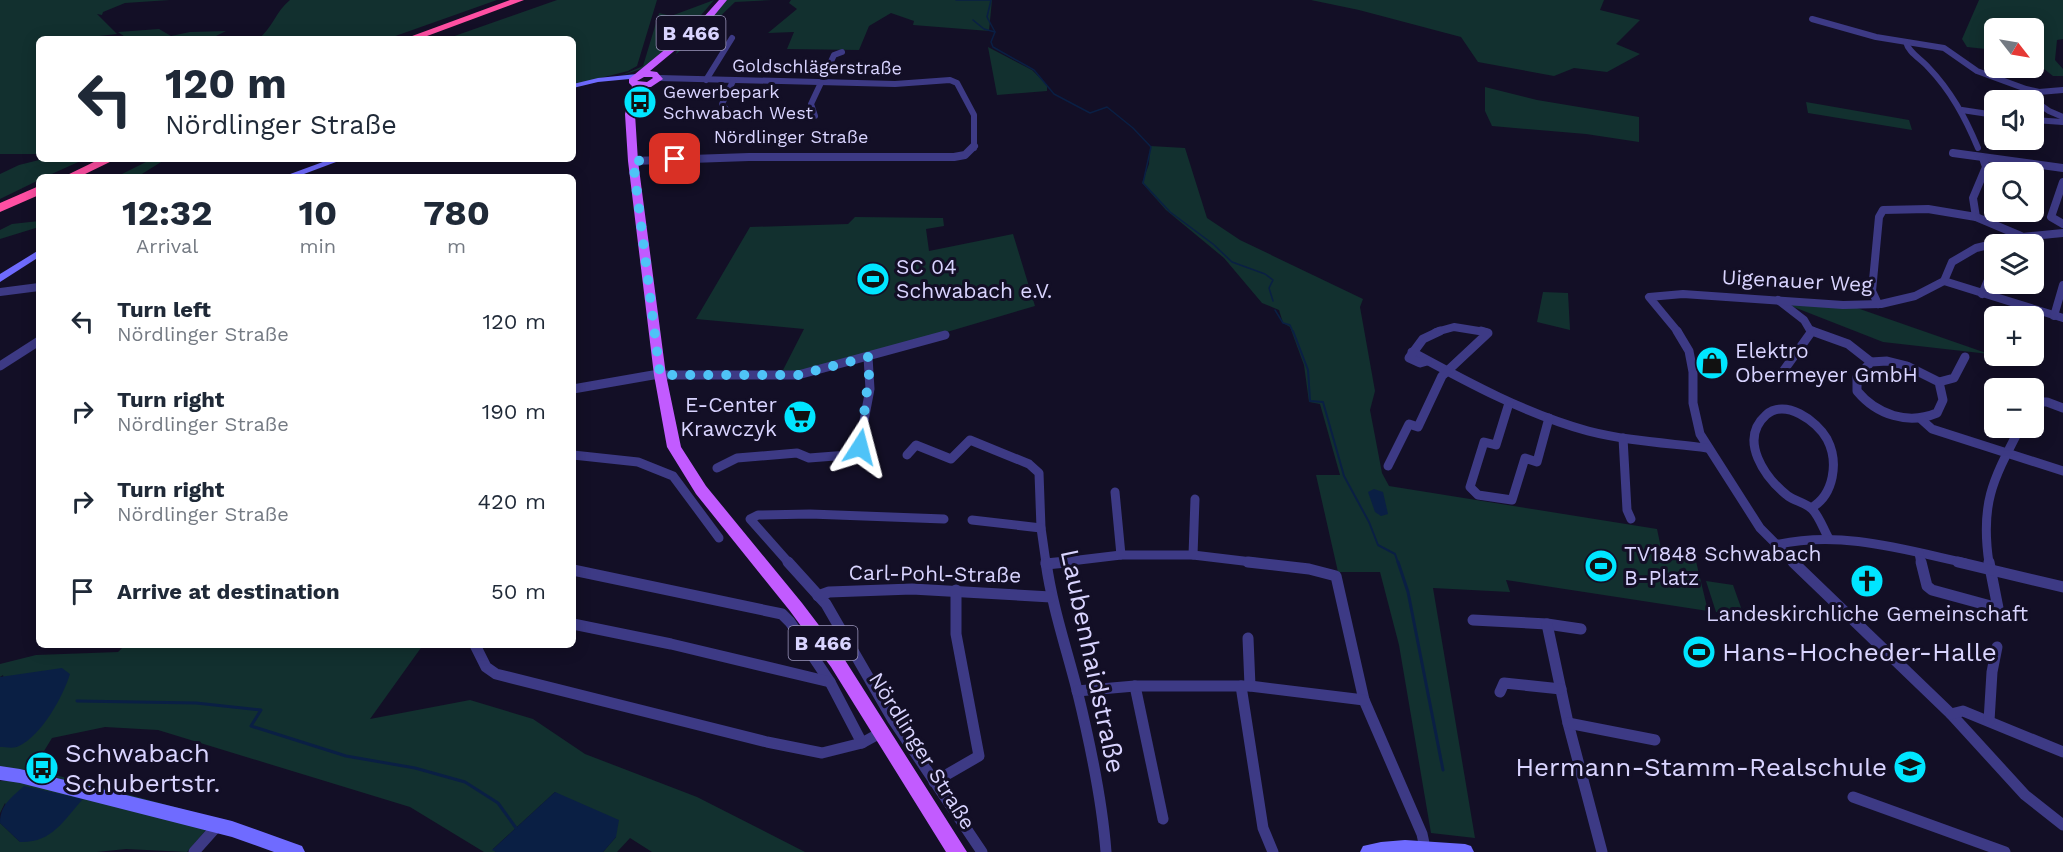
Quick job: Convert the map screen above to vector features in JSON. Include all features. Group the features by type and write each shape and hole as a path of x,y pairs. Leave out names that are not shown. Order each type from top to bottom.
{"highway":[{"path":"417,36 519,0"},
{"path":"431,36 531,0"},
{"path":"76,174 103,162"},
{"path":"90,174 116,162"},
{"path":"0,208 36,191"},
{"path":"0,215 36,198"}],"main road":[{"name":"B 466","path":"633,161 630,114 636,97 637,79 657,64 723,0"},
{"name":"B 466","path":"636,97 654,80 657,64"},
{"path":"637,79 654,80"},
{"name":"Nördlinger Straße","path":"633,161 660,375 668,420 679,458 701,490 796,607 837,662 957,852"}],"street":[{"path":"1812,19 1876,37 1944,48 1977,70 2039,92 2063,90"},
{"path":"706,80 732,38"},
{"path":"1906,42 1907,47 1929,68 1962,110 1978,148"},
{"path":"815,116 812,104 834,56 842,52"},
{"path":"576,85 613,78 637,79"},
{"name":"Goldschlägerstraße","path":"654,80 895,84 930,84 950,80 957,83 969,106"},
{"path":"730,114 722,104 733,81"},
{"name":"Nördlinger Straße","path":"633,161 760,157 959,157 971,152 974,148 974,115 969,106"},
{"path":"2044,107 2063,117"},
{"path":"1962,110 1984,113"},
{"path":"2044,121 2063,122"},
{"path":"1953,153 2063,168"},
{"path":"1976,217 1972,205 1974,192 1986,167 1983,158"},
{"path":"296,174 331,162"},
{"path":"2063,182 2051,217 2063,224"},
{"path":"1878,304 1872,291 1879,217 1883,210 1928,209 1976,217 2016,234"},
{"name":"Uigenauer Weg","path":"2044,234 2063,233"},
{"name":"Uigenauer Weg","path":"1707,448 1695,419 1693,372 1689,351 1677,331 1649,297 1685,295 1830,305 1899,301 1932,291 1944,281 1953,260 1984,247"},
{"path":"0,279 36,255"},
{"path":"1944,281 2059,317 2063,285"},
{"path":"0,292 36,287"},
{"path":"1982,294 1984,289"},
{"path":"1778,300 1784,307 1800,315 1812,331 1848,344 1871,362"},
{"path":"1388,466 1409,424 1418,427 1442,376 1449,371 1488,333 1474,327 1456,327 1435,332 1420,341 1412,352 1427,361 1449,371 1509,403 1549,418 1589,431 1623,438 1707,448 1760,528 1775,546 1857,621 1951,714 2025,795 2063,825"},
{"path":"1784,370 1812,331"},
{"path":"576,389 660,375 798,375 945,334"},
{"path":"0,366 36,343"},
{"path":"717,468 737,458 797,453 809,458 848,455 856,451 860,447 866,406 870,366 868,357"},
{"path":"1940,382 1944,400 1942,406 1933,415 1922,420 1898,417 1870,406 1856,388 1856,378 1861,369 1871,362 1887,361 1907,366 1940,382 1954,378 1965,357"},
{"path":"2044,402 2063,408"},
{"path":"1509,403 1496,445 1484,442 1470,486 1478,495 1512,500 1525,458 1537,462 1549,418"},
{"path":"1811,508 1825,498 1832,454 1820,430 1806,418 1794,411 1777,409 1767,413 1756,426 1753,441 1764,472 1796,502 1811,508 1828,537"},
{"path":"1922,420 1932,429 2063,471"},
{"path":"1623,438 1627,510 1631,519"},
{"path":"1919,553 1927,586 1932,590 1998,608 1990,568 1987,506 1998,471 2015,438"},
{"name":"Laubenhaidstraße","path":"907,455 916,445 951,459 970,440 1029,464 1039,473 1041,528 1046,564 1052,597 1077,690 1103,813 1106,852"},
{"path":"576,455 630,462 665,471 673,476 719,538"},
{"path":"1115,492 1121,555"},
{"path":"1193,555 1195,499"},
{"name":"Nördlinger Straße","path":"944,519 810,514 758,515 750,519 826,604 893,720 982,852"},
{"path":"972,520 1041,528"},
{"path":"1775,546 1807,537 1828,537 1876,543 2063,587"},
{"path":"1046,564 1121,555 1193,555 1330,573 1336,576 1364,700 1422,834 1425,848"},
{"path":"576,571 782,615 790,622 830,682 862,744"},
{"name":"Carl-Pohl-Straße","path":"818,596 829,592 877,589 956,590 1052,597"},
{"path":"934,782 979,756 956,634 956,590"},
{"path":"1473,620 1547,624 1581,629"},
{"path":"1547,624 1568,723 1602,852"},
{"path":"576,625 671,644 830,682"},
{"path":"1248,638 1246,686 1263,828 1273,852"},
{"path":"1989,721 1992,672 1997,647"},
{"path":"477,648 486,666 496,674 767,742 822,753 862,744 882,732"},
{"path":"1500,692 1504,683 1561,689"},
{"path":"1077,690 1135,686 1246,686 1364,700"},
{"path":"1135,686 1163,819"},
{"path":"1951,714 1963,711 2063,752"},
{"path":"1568,723 1655,740"},
{"path":"0,773 218,825 296,852"},
{"path":"1853,797 2005,852"},
{"path":"194,852 218,825"},
{"path":"1369,852 1389,848 1425,848 1465,852"}],"green space":[{"path":"0,0 170,0 125,3 103,12 102,15 97,14 117,34 36,36 36,154 0,154"},
{"path":"290,0 497,0 395,36 262,36"},
{"path":"557,0 657,0 637,66 628,71 576,84 576,36 455,36"},
{"path":"714,0 696,21 644,68 620,76 643,66 659,13 671,16"},
{"path":"727,0 772,0 735,2 704,32 676,54 678,47"},
{"path":"791,0 992,0 989,31 913,25 914,21 891,13 869,26 859,50 787,49 794,32 768,33 797,9 789,3"},
{"path":"1311,0 1604,0 1600,10 1640,20 1616,44 1640,54 1607,72 1574,68 1554,76 1478,62 1461,37"},
{"path":"1979,0 2063,0 2063,39 2057,40 2055,60 2063,69 2063,76 2053,76 2044,69 2044,18 1984,18 1984,49 1967,47 1962,39"},
{"path":"159,29 171,36 124,36 118,32"},
{"path":"226,31 216,36 171,36 190,32"},
{"path":"988,47 1032,70 1047,85 1047,91 997,95"},
{"path":"1485,87 1537,100 1639,117 1639,142 1586,134 1492,126 1485,111"},
{"path":"1806,102 1909,120 1912,130 1808,113"},
{"path":"1150,146 1185,148 1207,218 1240,240 1363,299 1360,307 1375,391 1370,410 1382,473 1389,486 1657,529 1661,548 1694,553 1708,611 1506,580 1510,592 1433,588 1475,838 1431,833 1399,645 1380,572 1338,572 1316,475 1340,475 1320,404 1309,402 1304,365 1290,327 1283,323 1279,310 1262,303 1224,258 1166,210 1142,183 1149,164"},
{"path":"36,161 78,162 52,174 36,174 36,181 0,199 0,174 19,165"},
{"path":"146,162 161,162 142,174 122,174"},
{"name":"SC 04 Schwabach e.V.","path":"855,217 943,218 944,226 926,229 929,251 1013,234 1035,306 825,368 782,372 804,329 696,319 750,227 848,224"},
{"path":"36,221 36,228 0,239 0,230 12,224"},
{"path":"1543,292 1568,293 1570,330 1537,322"},
{"path":"1786,304 1857,308 1984,353 1883,342"},
{"path":"1706,581 1733,585 1744,616 1716,612"},
{"path":"122,648 421,648 370,719 470,700 533,719 585,754 697,797 805,852 652,852 630,838 617,852 603,852 616,837 555,792 493,849 496,852 484,852 410,807 158,730 105,727 52,738 33,769 216,818 187,852 126,849 97,852 0,852 0,823 20,842 5,803 0,813 0,781 8,781 0,776 0,747 17,747 3,675 0,677 0,664 36,655 118,652"}],"water":[{"path":"1374,489 1383,492 1388,514 1381,516 1375,512 1368,492"},
{"path":"62,668 70,674 57,704 43,725 19,746 0,747 0,677"},
{"path":"24,786 83,799 63,823 49,835 41,839 20,842 0,823 0,817 4,807"},
{"path":"555,792 619,820 616,837 603,852 496,852 492,850"}],"waterway":[{"path":"956,0 991,0 987,17 995,32"},
{"path":"973,20 984,29 995,32"},
{"path":"995,32 991,42 993,47 1034,70 1054,94 1090,113 1107,107 1133,128 1151,147 1143,183 1170,212 1213,244 1232,262 1265,274 1273,280 1269,288 1273,301"},
{"path":"1275,310 1283,323 1290,325 1293,332"},
{"path":"1293,331 1308,370 1310,401 1323,402 1344,476 1369,522 1378,545 1395,554 1398,563"},
{"path":"1398,562 1408,592 1443,770"},
{"path":"77,701 196,703 261,710 251,726 346,756 415,768 465,782 498,803 516,828"}],"place":[{"name":"Gewerbepark Schwabach West","path":"640,102"},
{"name":"SC 04 Schwabach e.V.","path":"873,279"},
{"name":"Elektro Obermeyer GmbH","path":"1712,363"},
{"name":"E-Center Krawczyk","path":"800,417"},
{"name":"TV1848 Schwabach B-Platz","path":"1601,566"},
{"name":"Landeskirchliche Gemeinschaft","path":"1867,581"},
{"name":"Hans-Hocheder-Halle","path":"1699,652"},
{"name":"Hermann-Stamm-Realschule","path":"1910,767"},
{"name":"Schwabach Schubertstr.","path":"42,768"}],"route":[{"path":"675,159 633,161 660,375 798,375 868,357 870,366 860,447"}]}
